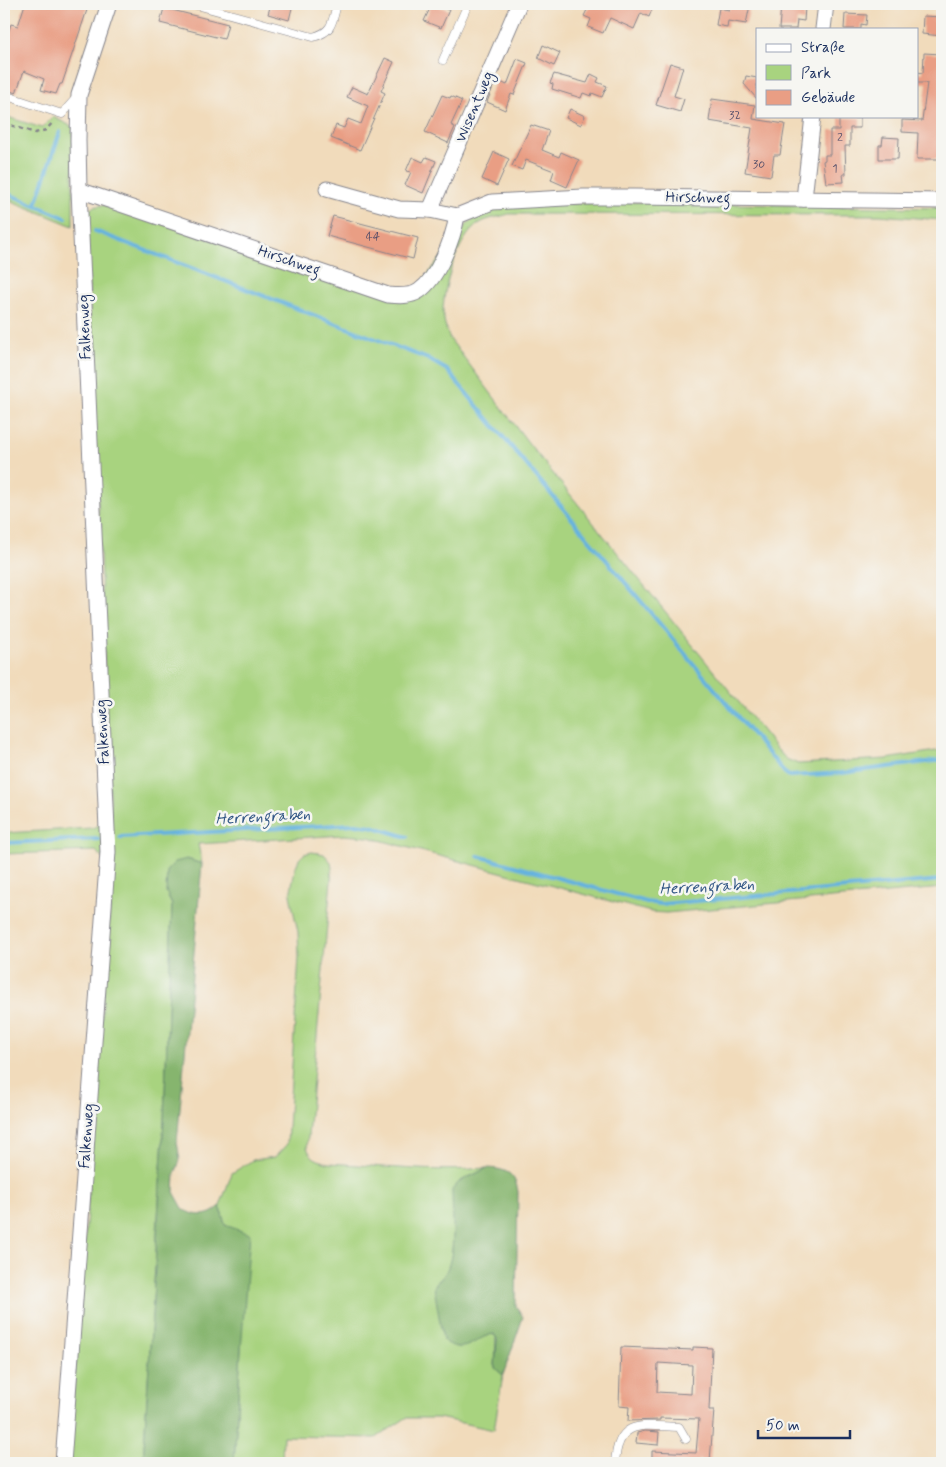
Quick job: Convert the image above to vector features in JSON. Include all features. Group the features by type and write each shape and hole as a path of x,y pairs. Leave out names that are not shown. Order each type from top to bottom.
{"street":[{"name":"Falkenweg","path":"63,1463 108,852 79,190 79,95 109,4"},
{"name":"Wisentweg","path":"430,210 519,4"},
{"path":"823,28 826,4"},
{"path":"804,199 813,118"},
{"name":"Hirschweg","path":"79,190 388,295 401,296 418,292 430,280 448,249 454,233 457,216 492,202 583,197 942,201"},
{"path":"327,190 399,209 430,210 457,216"}],"lane":[{"path":"193,4 313,37 323,35 331,27 337,4"},
{"path":"443,60 468,4"},
{"path":"4,95 62,114 79,95"},
{"path":"615,1463 618,1445 630,1428 638,1426 679,1427 686,1439"}],"path":[{"path":"4,123 36,133 46,130 62,114"}],"green space":[{"path":"4,116 42,128 53,117 73,127 73,226 4,198"},
{"path":"626,202 942,208 942,220 880,215 509,214 480,223 465,239 458,251 449,277 443,313 450,339 530,445 786,759 798,764 887,759 942,750 942,888 666,913 651,912 368,837 344,835 198,844 202,864 187,859 168,897 172,905 164,1120 143,1463 68,1463 113,869 86,213 93,207 103,205 406,302 468,223 488,211 505,206"},
{"path":"102,823 103,859 96,851 4,854 4,833 93,828"},
{"path":"312,852 324,854 331,862 332,869 308,1151 314,1158 328,1163 447,1170 487,1168 459,1182 451,1260 446,1274 435,1284 486,1337 491,1334 496,1336 495,1368 503,1375 494,1430 439,1418 406,1418 376,1438 283,1436 282,1463 234,1463 241,1349 225,1225 220,1206 232,1173 253,1160 275,1157 287,1144 299,957 298,932 290,895 299,859 304,854"},
{"path":"187,859 202,864 177,1142 180,1160 175,1174 174,1192 184,1210 203,1215 216,1210 220,1206 225,1225 250,1234 234,1463 143,1463 164,1120 172,905 166,892 167,870 175,862"},
{"path":"487,1168 499,1169 512,1176 517,1185 518,1192 516,1306 523,1317 503,1375 495,1368 497,1339 494,1334 464,1347 451,1345 443,1340 434,1287 446,1272 452,1253 452,1190 459,1182"}],"building":[{"path":"25,4 89,4 62,84 60,84 56,94 41,90 44,79 24,71 16,93 4,89 4,45 11,24 18,26"},
{"path":"271,4 293,4 289,20 268,14"},
{"path":"432,4 449,10 441,28 424,21"},
{"path":"590,4 654,4 649,17 641,13 634,29 610,18 603,33 588,27 591,19 584,16"},
{"path":"730,4 750,5 746,24 728,21 727,27 716,25 719,8 729,10"},
{"path":"781,5 805,7 804,21 797,20 796,28 779,28"},
{"path":"164,8 228,24 224,39 160,23"},
{"path":"845,14 867,15 866,25 861,24 861,28 844,28"},
{"path":"923,16 942,17 942,36 922,34"},
{"path":"543,45 560,53 554,66 538,58"},
{"path":"924,53 941,54 942,117 940,116 939,141 942,141 941,159 917,159 918,133 902,132 902,120 922,121 927,83 918,83 918,72 923,73"},
{"path":"385,58 394,62 381,91 385,93 360,150 331,138 336,125 344,128 348,119 361,124 368,106 347,97 352,87 368,94"},
{"path":"517,59 527,63 514,95 511,94 505,110 487,102 496,80 507,85"},
{"path":"670,63 683,67 674,96 684,99 680,112 656,105"},
{"path":"554,74 587,83 591,74 599,78 597,82 607,86 602,97 592,93 591,96 583,93 581,98 552,89 553,84 550,83"},
{"path":"746,76 756,78 756,98 744,84"},
{"path":"442,95 450,98 451,96 462,101 451,125 455,127 448,143 425,132"},
{"path":"712,99 755,105 753,119 785,124 780,155 774,155 771,176 745,172 752,128 709,121"},
{"path":"570,109 585,116 581,125 566,118"},
{"path":"839,118 860,118 860,128 850,128 850,146 845,146 846,174 843,174 844,182 826,183 823,161 825,160 825,155 830,155 830,130 839,130"},
{"path":"531,125 549,131 542,150 559,157 561,152 579,160 567,187 551,180 554,171 526,160 522,170 512,166"},
{"path":"883,137 899,138 898,159 879,159 879,145 882,145"},
{"path":"494,152 509,159 497,186 482,179"},
{"path":"412,157 423,162 426,157 436,161 423,193 405,185 411,172 406,171"},
{"path":"333,216 418,238 413,259 327,236"},
{"path":"621,1347 693,1350 693,1347 712,1348 709,1410 714,1410 710,1461 699,1460 699,1463 652,1463 652,1451 696,1453 699,1419 660,1418 660,1420 628,1421 629,1407 619,1406","holes":["658,1363 692,1365 691,1394 657,1392"]},
{"path":"645,1431 659,1432 658,1445 636,1443 637,1433"}],"waterway":[{"path":"36,204 60,132"},
{"path":"4,192 66,218"},
{"path":"95,231 428,359 447,370 789,776 842,773 942,760"},
{"name":"Herrengraben","path":"120,837 355,824 371,826 407,837"},
{"name":"Herrengraben","path":"4,843 99,839"},
{"name":"Herrengraben","path":"478,856 646,902 661,904 942,880"}]}
